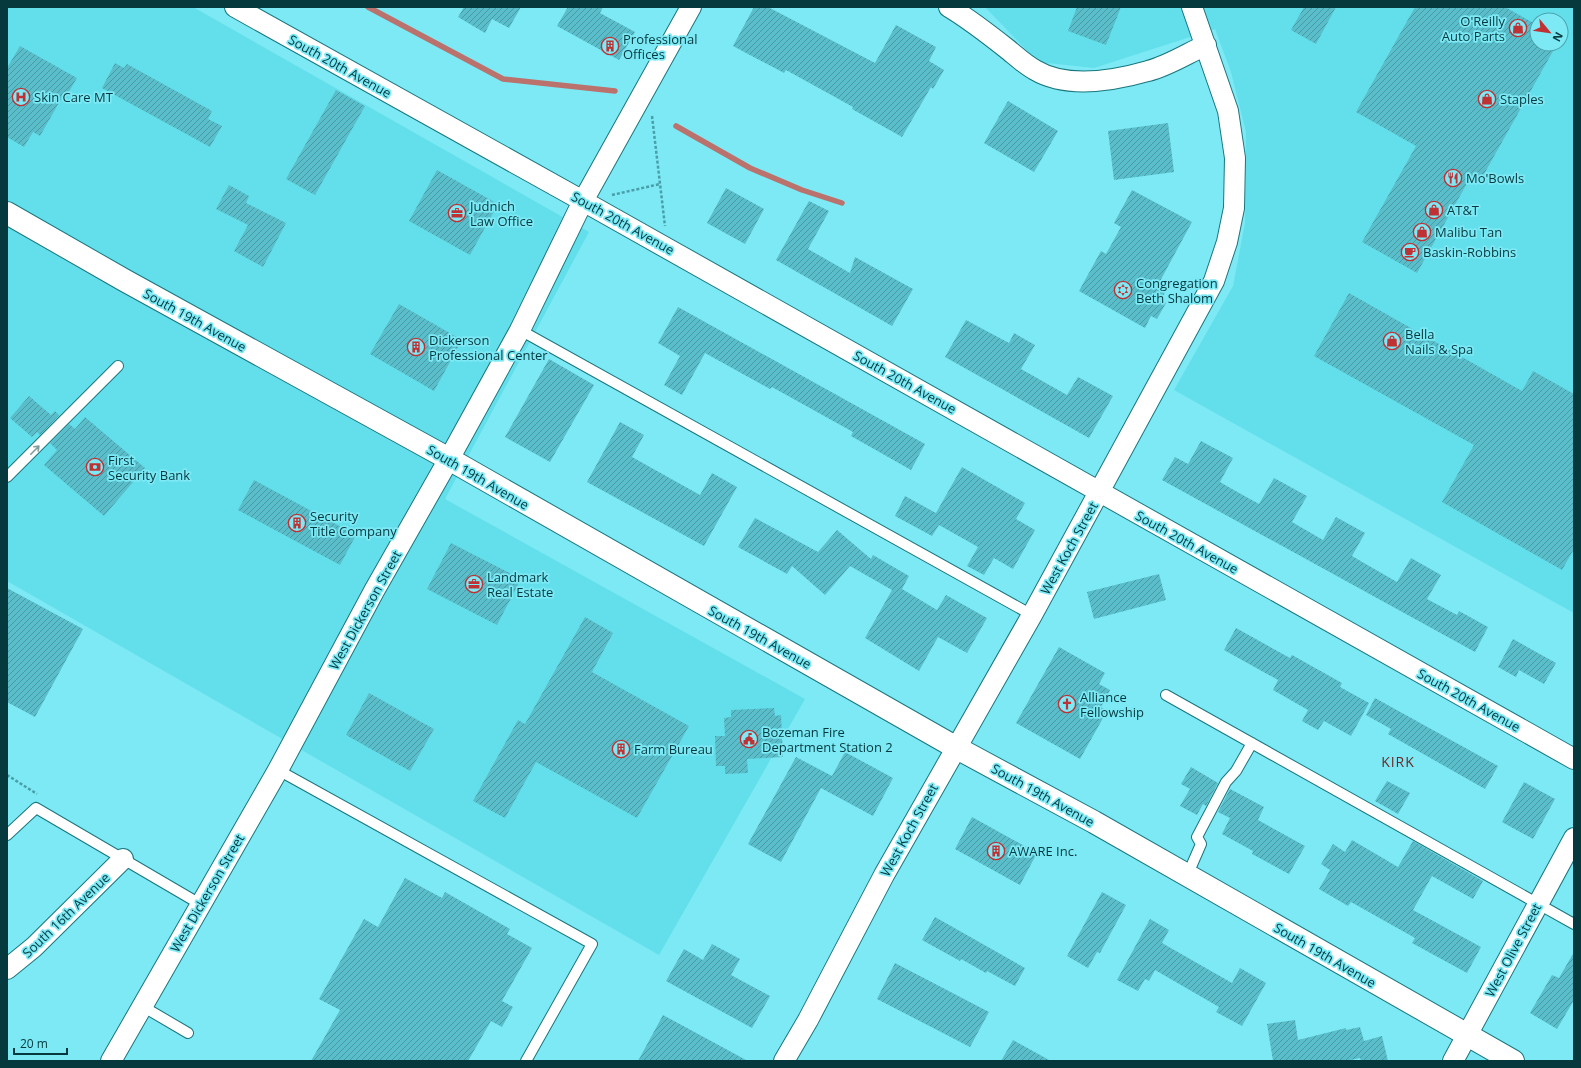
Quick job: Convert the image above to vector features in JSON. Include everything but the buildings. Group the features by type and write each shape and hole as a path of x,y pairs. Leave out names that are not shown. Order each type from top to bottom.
{"main road":[{"name":"South 19th Avenue","path":"7,213 131,284 449,460 955,747 1094,822 1513,1061"}],"street":[{"name":"South 20th Avenue","path":"235,7 668,248 1574,759"},
{"name":"West Dickerson Street","path":"111,1061 278,770 374,591 449,460 520,330 583,201 691,7"},
{"path":"949,7 966,18 1033,69 1046,76 1060,79 1086,81 1113,78 1149,71 1206,45"},
{"name":"West Koch Street","path":"784,1061 808,1020 884,876 955,747 1032,615 1214,281 1227,242 1234,208 1235,158 1228,111 1192,7"},
{"name":"West Olive Street","path":"1453,1061 1574,838"},
{"name":"South 16th Avenue","path":"7,969 34,947 123,859"}],"lane":[{"path":"520,330 1032,615"},
{"path":"7,477 118,366"},
{"path":"1166,695 1574,924"},
{"path":"1187,876 1202,844 1197,837 1226,782 1236,771 1252,743"},
{"path":"278,770 592,944 526,1061"},
{"path":"7,834 36,808 200,904"},
{"path":"142,1006 188,1033"}],"path":[{"path":"652,115 668,248"},
{"path":"583,201 660,184"}],"shaded area":[{"path":"7,7 193,7 589,232 445,499 805,699 659,955 7,581"},
{"path":"985,7 1574,7 1574,613 1174,390 1233,286 1245,223 1246,132 1231,72 1215,29 1094,68 1038,62"}],"waterway":[{"path":"368,7 503,79 615,91"},
{"path":"676,126 750,168 802,190 842,203"}],"place":[{"name":"O'Reilly Auto Parts","path":"1518,28"},
{"name":"Professional Offices","path":"610,46"},
{"name":"Skin Care MT","path":"21,97"},
{"name":"Staples","path":"1487,99"},
{"name":"Mo'Bowls","path":"1453,178"},
{"name":"AT&T","path":"1434,210"},
{"name":"Judnich Law Office","path":"457,213"},
{"name":"Malibu Tan","path":"1422,232"},
{"name":"Baskin-Robbins","path":"1410,252"},
{"name":"Congregation Beth Shalom","path":"1123,290"},
{"name":"Bella Nails & Spa","path":"1392,341"},
{"name":"Dickerson Professional Center","path":"416,347"},
{"name":"First Security Bank","path":"95,467"},
{"name":"Security Title Company","path":"297,523"},
{"name":"Landmark Real Estate","path":"474,584"},
{"name":"Alliance Fellowship","path":"1067,704"},
{"name":"Bozeman Fire Department Station 2","path":"749,739"},
{"name":"Farm Bureau","path":"621,749"},
{"name":"AWARE Inc.","path":"996,851"}],"district":[{"name":"KIRK","path":"1398,761"}]}
